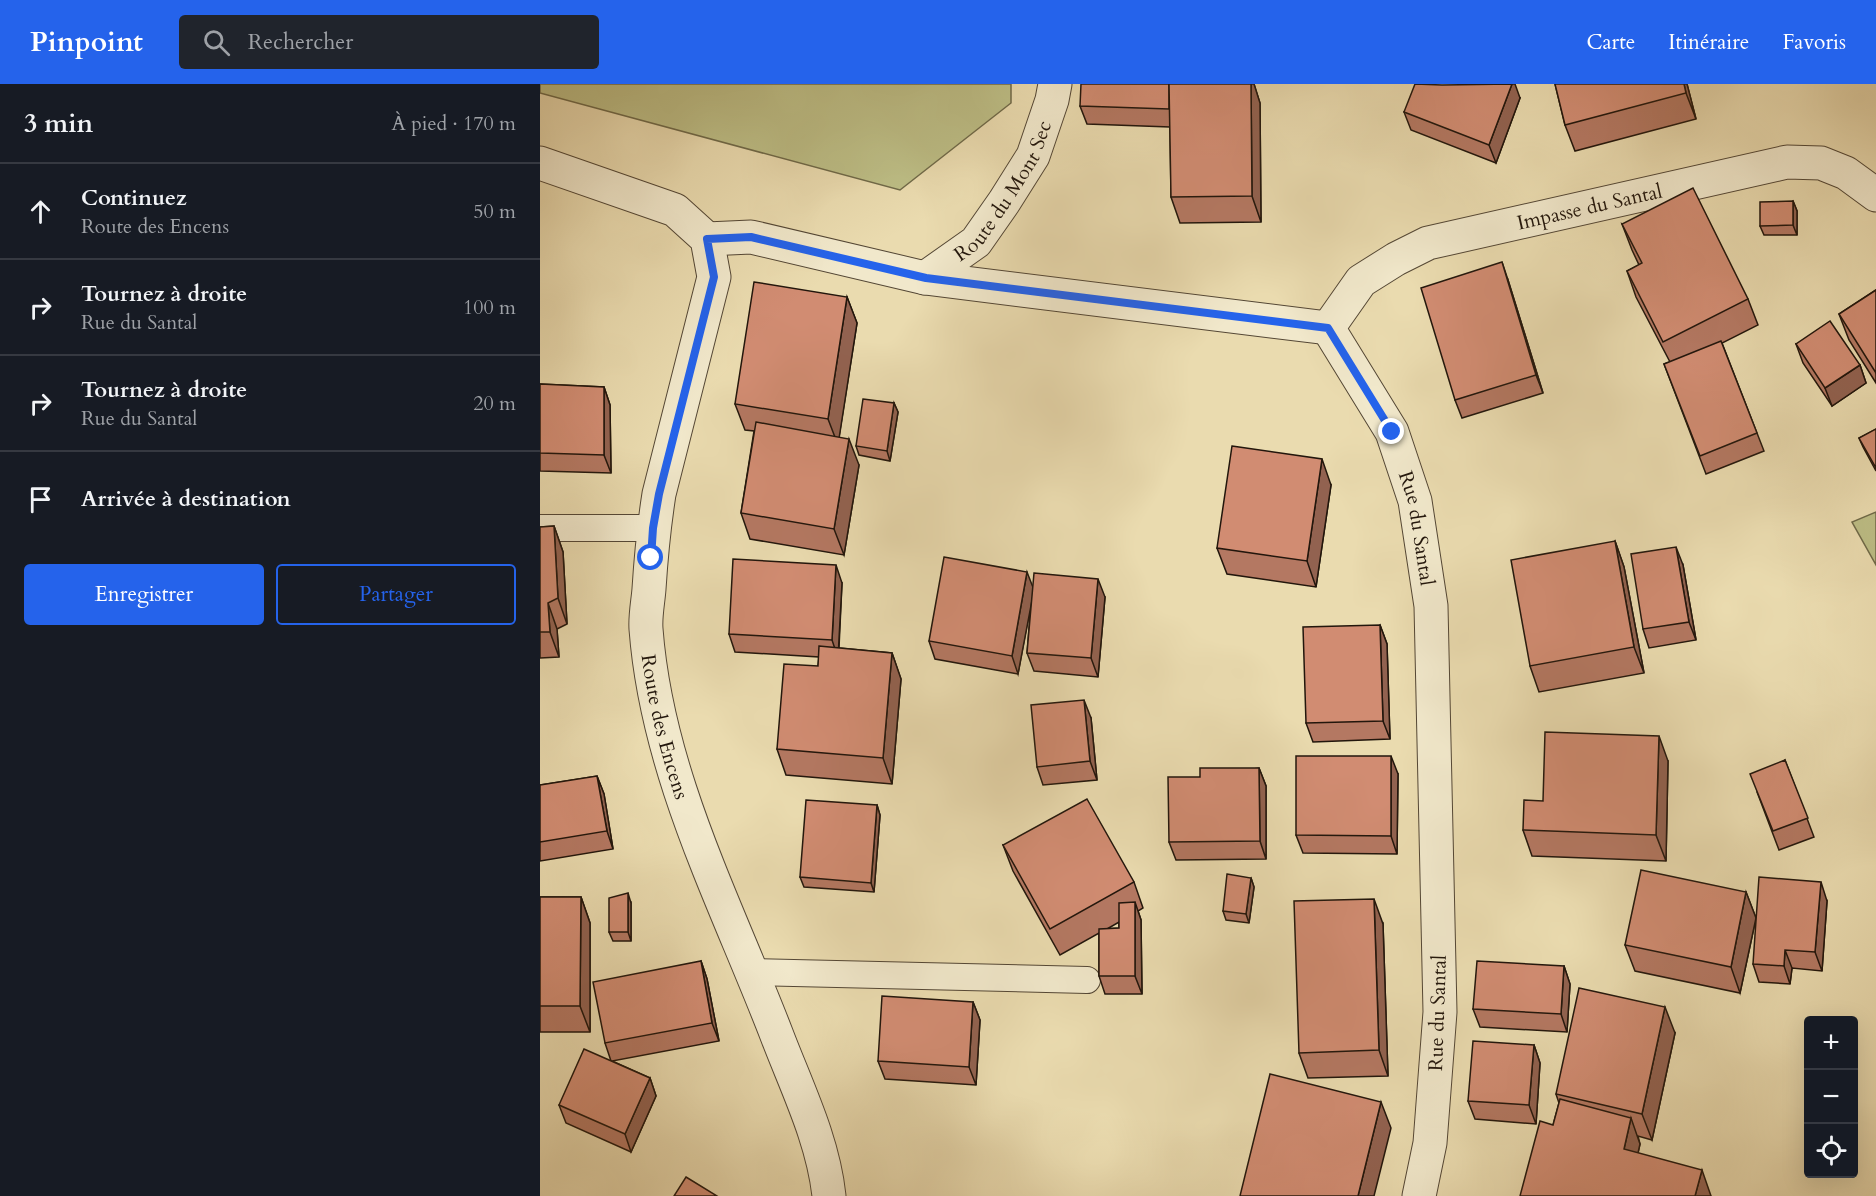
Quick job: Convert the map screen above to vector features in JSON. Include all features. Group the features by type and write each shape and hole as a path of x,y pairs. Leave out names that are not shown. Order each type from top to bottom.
{"street":[{"name":"Route du Mont Sec","path":"926,278 976,242 1004,202 1033,156 1052,100 1055,84"},
{"name":"Impasse du Santal","path":"1328,328 1361,281 1396,259 1428,243 1787,162 1821,163 1846,173 1876,195"},
{"path":"540,164 675,210 707,239 751,237 926,278 1328,328"},
{"name":"Route des Encens","path":"707,239 714,277 659,494 653,528 646,627 655,696 674,775 698,844 752,972 812,1126 827,1177 830,1196"},
{"name":"Rue du Santal","path":"1328,328 1392,432 1415,501 1431,606 1440,1011 1430,1143 1419,1196"}],"lane":[{"path":"540,528 653,528"},
{"path":"752,972 1087,980"}],"green space":[{"path":"540,84 1011,84 1011,103 900,190 540,93"},
{"path":"1876,512 1876,565 1852,522"}],"building":[{"path":"1081,84 1169,84 1169,109 1080,106"},
{"path":"1169,84 1251,84 1252,196 1171,197"},
{"path":"1415,84 1512,84 1489,145 1404,112"},
{"path":"1555,84 1684,84 1686,93 1565,125"},
{"path":"1693,188 1748,299 1663,342 1627,271 1642,263 1622,224"},
{"path":"1793,201 1793,225 1760,226 1760,202"},
{"path":"1502,262 1536,375 1455,400 1421,288"},
{"path":"754,282 847,297 828,419 735,404"},
{"path":"1876,290 1876,373 1839,314"},
{"path":"1830,321 1860,365 1825,388 1796,344"},
{"path":"1721,341 1757,433 1700,456 1664,364"},
{"path":"540,384 604,387 604,455 540,453"},
{"path":"863,399 894,403 887,451 856,446"},
{"path":"756,422 849,439 834,529 741,513"},
{"path":"1876,429 1876,468 1859,438"},
{"path":"1232,446 1322,459 1307,561 1217,548"},
{"path":"554,526 558,598 548,603 550,632 540,632 540,527"},
{"path":"1615,541 1634,647 1530,666 1511,560"},
{"path":"1676,547 1689,622 1643,629 1631,554"},
{"path":"944,557 1027,572 1012,656 929,641"},
{"path":"733,559 836,565 832,640 729,634"},
{"path":"1034,573 1098,579 1091,658 1027,653"},
{"path":"1380,625 1383,721 1306,723 1303,627"},
{"path":"819,646 892,653 883,758 777,749 784,664 818,666"},
{"path":"1084,700 1090,761 1037,767 1031,705"},
{"path":"1545,732 1659,736 1656,835 1523,830 1524,800 1543,801"},
{"path":"1296,756 1391,756 1391,836 1296,835"},
{"path":"1785,760 1808,818 1773,831 1750,774"},
{"path":"1200,768 1259,768 1260,841 1169,842 1168,777 1200,777"},
{"path":"597,776 607,831 540,842 540,785"},
{"path":"1087,799 1134,882 1050,929 1003,845"},
{"path":"806,800 877,805 871,883 800,877"},
{"path":"1641,870 1746,892 1731,967 1625,945"},
{"path":"1227,874 1251,878 1246,914 1223,911"},
{"path":"1759,877 1821,882 1815,952 1785,950 1784,966 1753,964"},
{"path":"628,893 628,932 609,932 609,898"},
{"path":"540,897 581,897 580,1006 540,1006"},
{"path":"1374,899 1379,1050 1299,1053 1294,901"},
{"path":"1135,902 1135,976 1099,976 1099,929 1119,928 1119,903"},
{"path":"701,961 712,1023 605,1043 593,982"},
{"path":"1477,961 1564,966 1561,1014 1473,1009"},
{"path":"1579,988 1665,1007 1642,1114 1556,1094"},
{"path":"882,996 973,1002 969,1067 878,1061"},
{"path":"1473,1041 1534,1045 1529,1105 1468,1101"},
{"path":"584,1049 650,1078 625,1134 559,1105"},
{"path":"1270,1074 1381,1102 1358,1196 1240,1196"},
{"path":"1560,1099 1631,1118 1624,1149 1702,1170 1695,1196 1520,1196 1540,1121 1553,1125"},
{"path":"686,1177 717,1196 674,1196"}],"route":[{"path":"651,558 659,494 714,277 707,239 751,237 926,278 1328,328 1392,432"}]}
